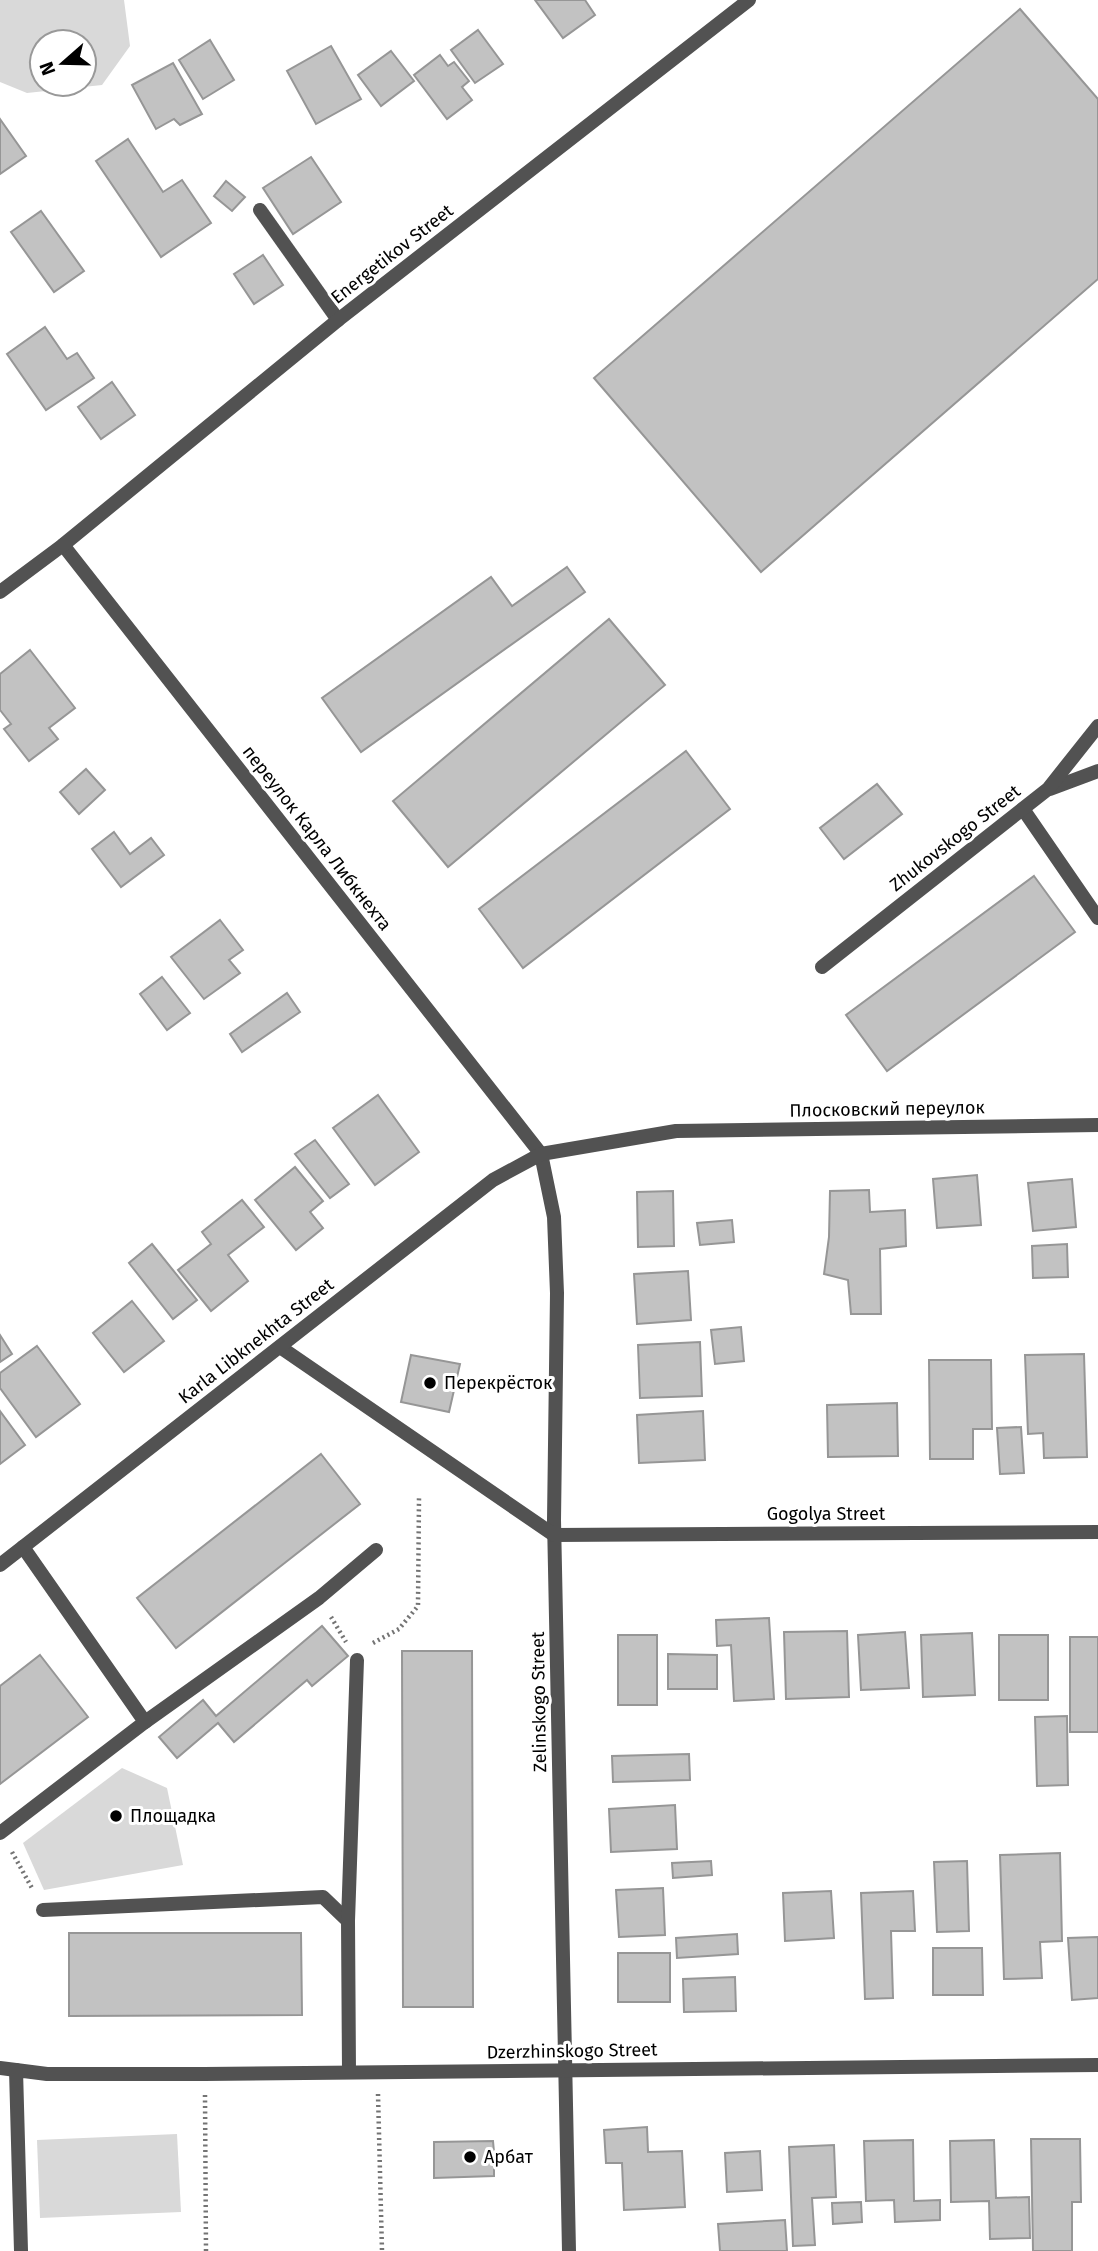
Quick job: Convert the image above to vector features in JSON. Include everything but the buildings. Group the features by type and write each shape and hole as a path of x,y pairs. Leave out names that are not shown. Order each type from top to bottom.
{"street":[{"name":"Energetikov Street","path":"0,592 63,545 338,320 749,0"},
{"path":"260,211 338,320"},
{"name":"переулок Карла Либкнехта","path":"63,545 541,1154"},
{"name":"Zhukovskogo Street","path":"822,967 1048,789 1098,726"},
{"path":"1048,789 1098,771"},
{"path":"1023,809 1098,918"},
{"name":"Плосковский переулок","path":"541,1154 677,1132 1098,1124"},
{"name":"Karla Libknekhta Street","path":"0,1565 493,1180 541,1154"},
{"name":"Zelinskogo Street","path":"541,1154 555,1229 554,1535 569,2251"},
{"path":"280,1347 554,1535"},
{"name":"Gogolya Street","path":"554,1535 1098,1532"},
{"path":"23,1547 145,1722"},
{"path":"1,1833 145,1722 319,1598 376,1550"},
{"path":"349,2072 348,1921 357,1660"},
{"path":"43,1910 323,1898 348,1921"},
{"name":"Dzerzhinskogo Street","path":"0,2068 47,2074 1098,2065"},
{"path":"16,2070 21,2251"}],"path":[{"path":"319,1598 357,1660 373,1643 399,1629 418,1606 419,1498"},
{"path":"1,1833 43,1910"},
{"path":"377,2072 382,2251"},
{"path":"205,2126 206,2251"}],"shaded area":[{"path":"0,0 124,0 130,46 102,85 98,85 98,28 28,28 27,93 0,82"},
{"name":"Площадка","path":"122,1768 167,1788 183,1865 44,1890 23,1843"},
{"path":"177,2134 181,2212 40,2218 37,2140"}],"place":[{"name":"Перекрёсток","path":"430,1383"},
{"name":"Площадка","path":"116,1816"},
{"name":"Арбат","path":"470,2157"}]}
